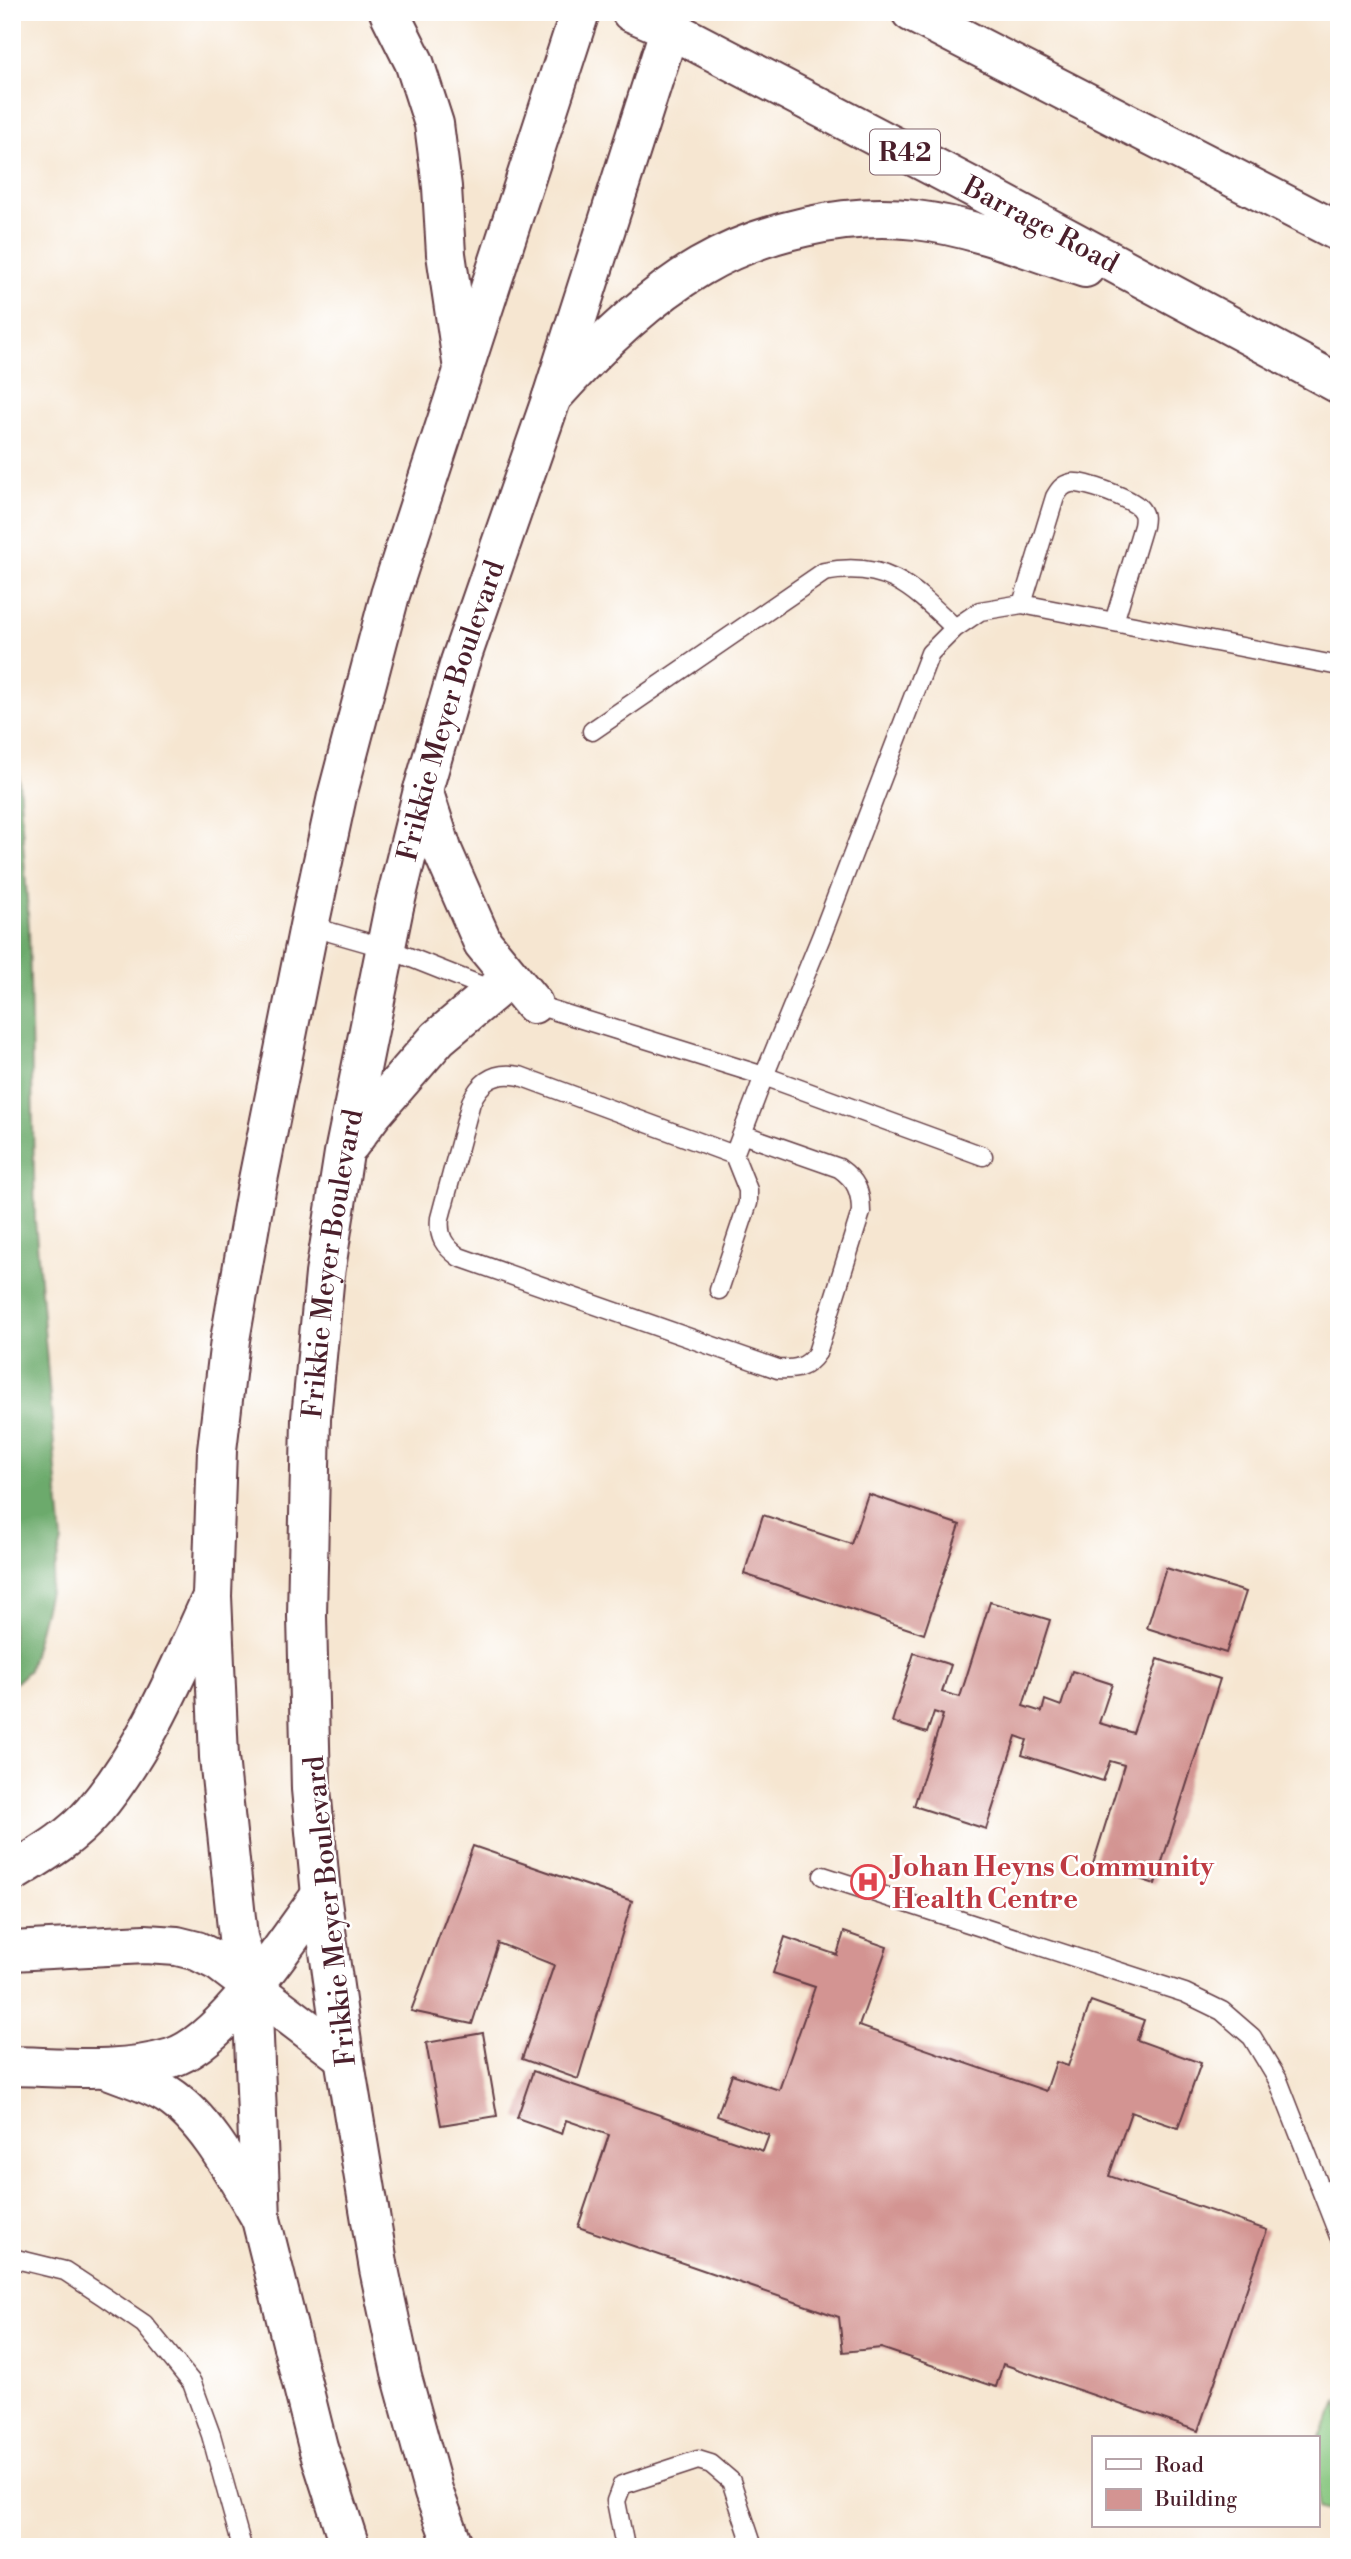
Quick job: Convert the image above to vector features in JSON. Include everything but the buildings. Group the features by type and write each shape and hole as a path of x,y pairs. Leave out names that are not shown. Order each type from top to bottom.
{"main road":[{"path":"388,12 414,62 434,124 442,187 446,254 463,369"},
{"path":"350,2547 318,2447 261,2219 252,1986 238,1937 219,1757 212,1596 218,1450 230,1340 256,1190 337,796 390,595 580,12"},
{"name":"Barrage Road","path":"631,12 673,20 1177,299 1339,384"},
{"path":"911,12 1339,232"},
{"path":"948,12 984,50"},
{"name":"Frikkie Meyer Boulevard","path":"454,2547 434,2493 402,2377 379,2269 321,1895 311,1789 308,1656 310,1418 325,1274 344,1153 394,907 423,790 460,662 552,397 673,20"},
{"path":"552,397 586,359 643,308 699,267 748,244 800,229 846,221 915,220 974,231 1177,299"},
{"path":"423,790 443,852 483,943 533,1004"},
{"path":"344,1153 373,1113 438,1038 494,991"},
{"path":"12,1874 64,1840 93,1812 137,1750 178,1671 212,1596"},
{"path":"12,2066 100,2067 172,2057 196,2047 220,2027 321,1895"},
{"path":"12,1951 145,1944 177,1946 197,1951 219,1962 344,2057"},
{"path":"100,2067 140,2081 169,2096 197,2123 224,2157 261,2219"}],"lane":[{"path":"1022,604 1055,497 1061,487 1081,483 1133,502 1141,508 1144,515 1114,622"},
{"path":"592,732 824,572 848,568 869,569 896,579 921,596 955,628"},
{"path":"719,1290 748,1203 748,1190 734,1154 930,653 955,628 980,611 1022,604 1339,666"},
{"path":"309,926 386,948 533,1004 764,1076 983,1156"},
{"path":"734,1154 520,1076 496,1074 475,1091 471,1102 440,1218 442,1242 459,1258 778,1369 802,1368 811,1362 817,1353 861,1212 861,1196 857,1185 839,1168 742,1134"},
{"path":"822,1876 1185,1993 1222,2011 1252,2037 1278,2080 1339,2236"},
{"path":"12,2258 65,2271 103,2296 144,2325 192,2383 211,2435 242,2547"},
{"path":"625,2547 616,2501 622,2485 698,2460 710,2464 731,2482 753,2547"}],"green space":[{"path":"12,679 29,928 35,1220 62,1541 29,1670 12,1686"},
{"path":"1339,2400 1339,2515 1320,2509 1320,2436"}],"place":[{"name":"Johan Heyns Community Health Centre","path":"868,1882"}]}
